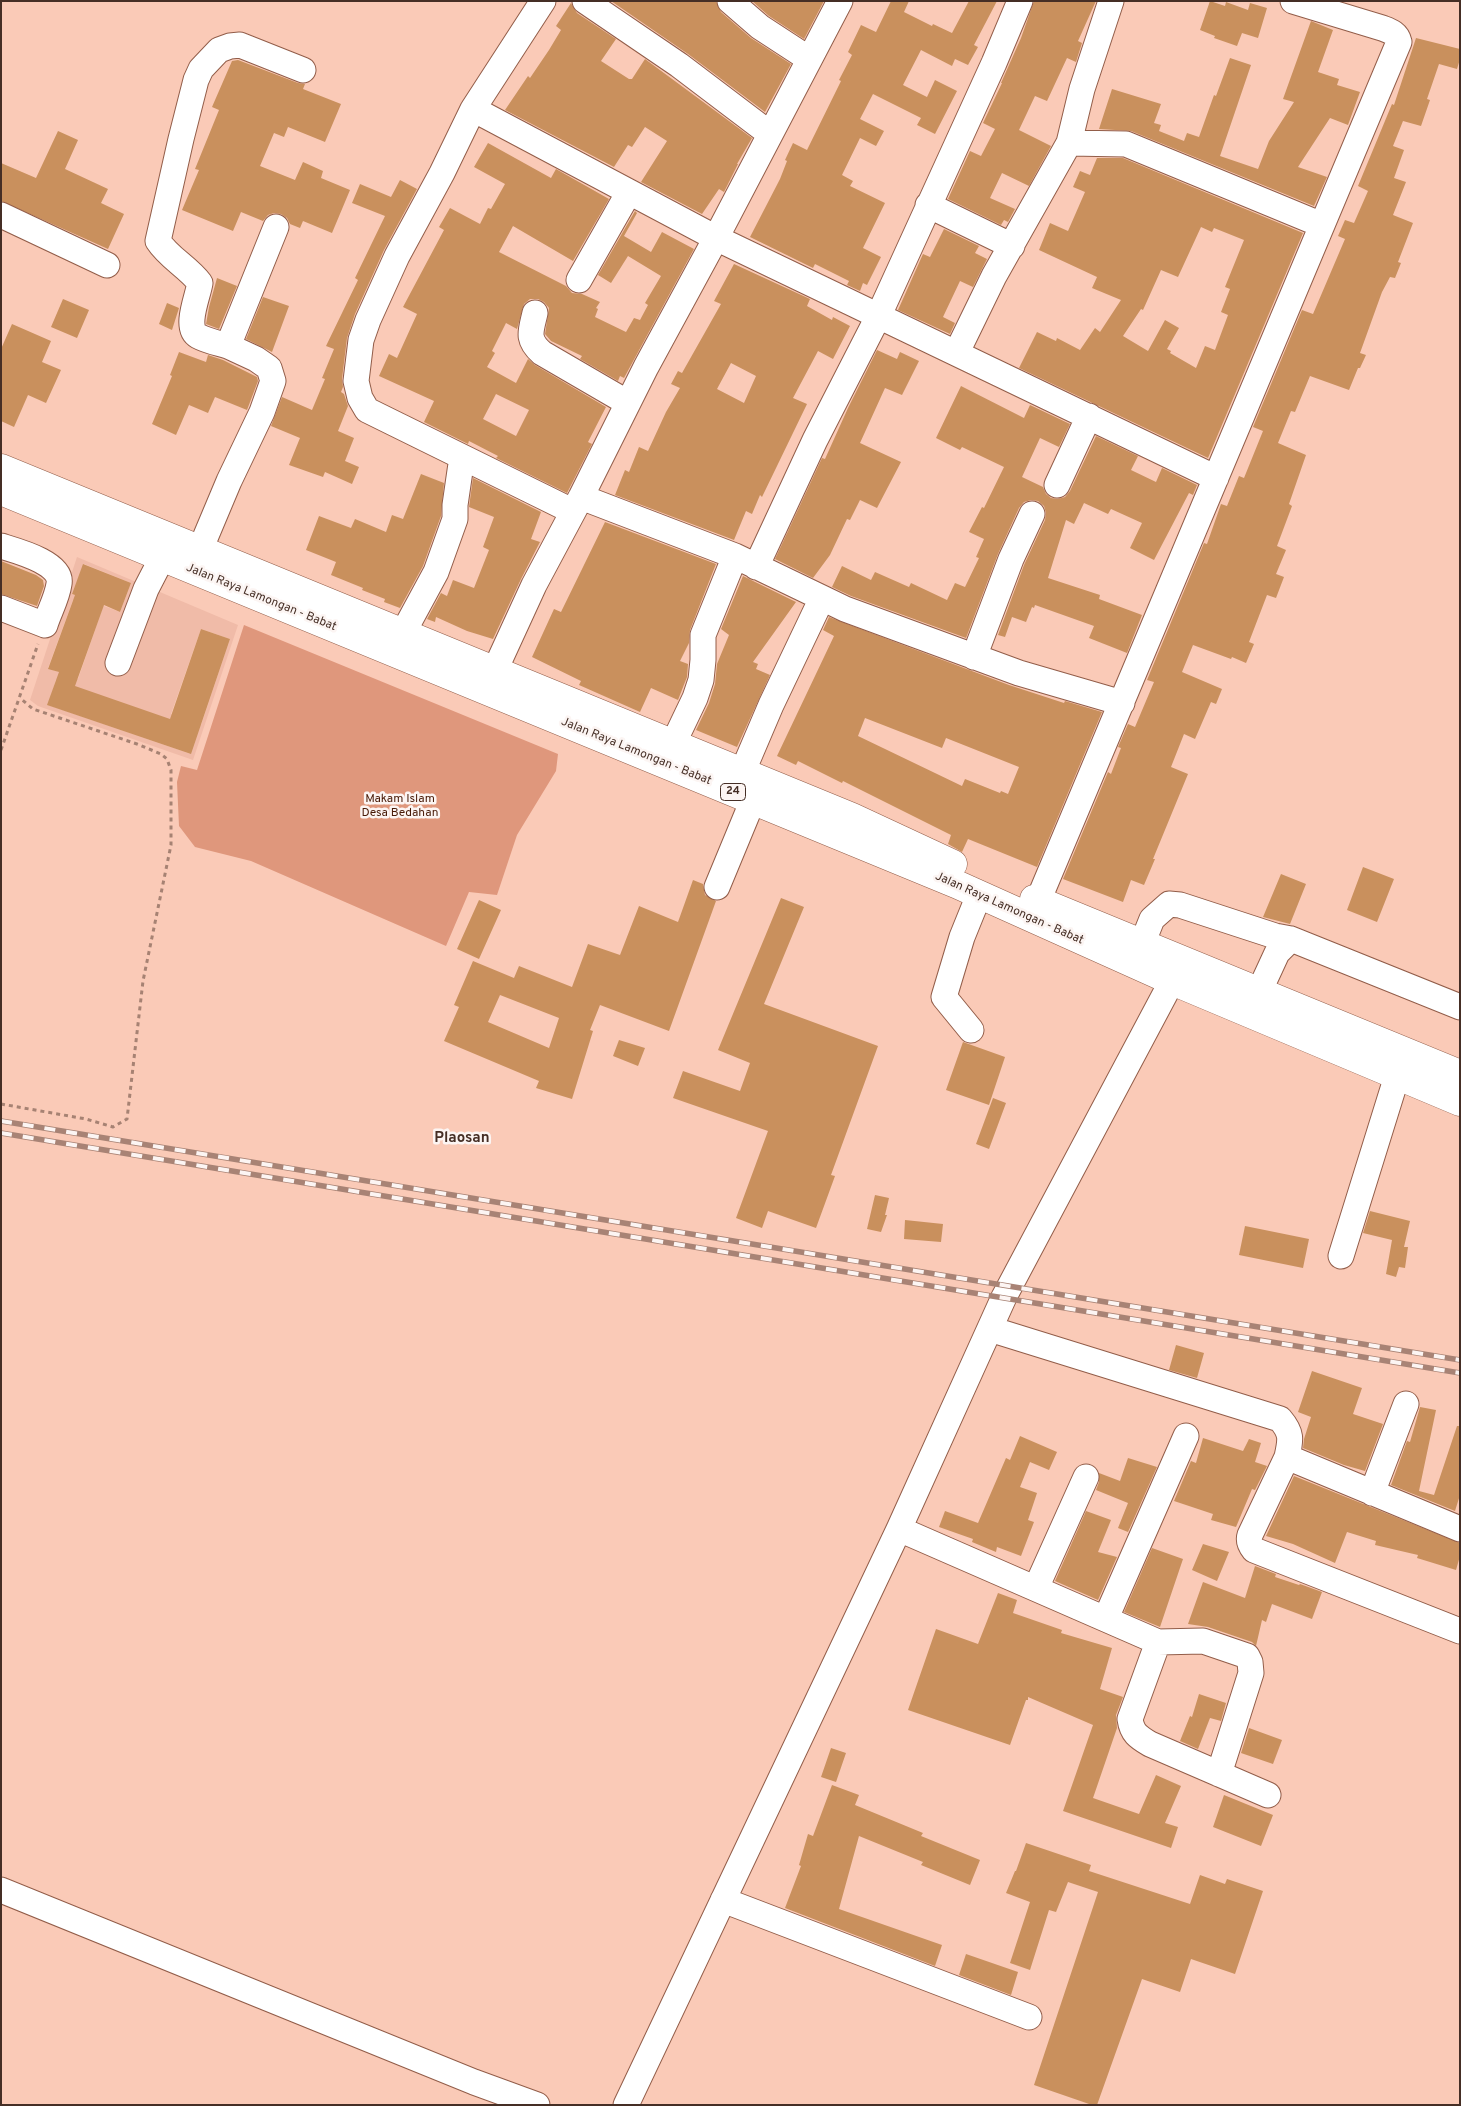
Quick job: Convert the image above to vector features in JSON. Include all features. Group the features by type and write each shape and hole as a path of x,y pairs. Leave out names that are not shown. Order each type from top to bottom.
{"highway":[{"name":"Jalan Raya Lamongan - Babat","path":"1,468 203,544 403,633 852,817 1038,901 1460,1074"},
{"name":"Jalan Raya Lamongan - Babat","path":"1,491 753,800 979,895 1172,981 1460,1102"}],"street":[{"path":"543,1 473,109 442,173 397,256 368,320 361,340 356,381 360,398 367,410 462,457 577,504 745,562 845,609 1019,673 1122,703"},
{"path":"585,1 679,65 770,134"},
{"path":"730,1 760,27 809,59"},
{"path":"495,670 534,584 840,1"},
{"path":"673,744 695,698 701,680 704,660 703,635 815,440 878,315 994,63 1020,1"},
{"path":"958,352 994,276 1069,143 1082,89 1111,1"},
{"path":"1038,901 1399,42 1398,36 1393,32 1293,1"},
{"path":"203,544 217,508 262,412 274,381 269,368 256,359 228,346 196,335 192,331 192,318 200,284 194,275 164,251 158,241 178,148 196,80 201,69 220,50 240,45 303,70"},
{"path":"473,109 716,238 958,352 1216,478"},
{"path":"1069,143 1126,144 1322,225"},
{"path":"579,280 629,192"},
{"path":"928,206 1012,246"},
{"path":"1,215 107,265"},
{"path":"228,346 276,227"},
{"path":"535,313 530,335 534,346 542,353 628,403"},
{"path":"1056,485 1089,416"},
{"path":"403,633 436,572 455,519 455,505 462,457"},
{"path":"974,657 1011,559 1032,514"},
{"path":"1,546 39,560 53,568 58,574 60,583 45,625 1,608"},
{"path":"118,663 146,589 162,558"},
{"path":"742,772 771,705 822,598"},
{"path":"717,887 753,800"},
{"path":"971,1030 944,998 962,937 979,895"},
{"path":"1142,944 1152,918 1168,904 1180,905 1291,939 1460,1007"},
{"path":"1259,992 1277,953 1291,939"},
{"path":"626,2105 899,1529 1007,1292 1172,981"},
{"path":"1341,1256 1397,1076"},
{"path":"990,1330 1280,1419 1288,1429 1290,1440 1287,1457 1250,1535 1249,1540 1254,1550 1460,1631"},
{"path":"1372,1492 1406,1404"},
{"path":"1106,1618 1186,1436"},
{"path":"1287,1457 1372,1492 1458,1523"},
{"path":"1036,1588 1086,1478"},
{"path":"899,1529 1158,1642 1203,1641 1247,1656 1250,1662 1251,1673 1245,1697 1219,1774"},
{"path":"1158,1642 1130,1718 1131,1729 1138,1737 1150,1744 1268,1795"},
{"path":"1,1890 474,2082 537,2105"},
{"path":"723,1900 1029,2017"}],"path":[{"path":"1,750 45,625"},
{"path":"1,1104 86,1119 113,1127 127,1120 143,981 171,845 171,770 167,759 161,754 137,744 33,709 20,698"}],"shaded area":[{"path":"77,557 238,625 193,760 38,706 30,700","holes":["84,564 131,583 120,612 72,594","73,600 102,610 78,679 48,668","201,629 230,639 201,725 171,714","56,680 191,754 48,705"]}],"green space":[{"name":"Makam Islam Desa Bedahan","path":"244,625 558,754 556,771 517,835 497,895 469,892 446,946 251,861 195,847 179,826 177,782 181,766 197,770"}],"building":[{"path":"611,1 716,1 721,12 751,38 791,64 765,112 688,54"},
{"path":"752,1 824,1 804,39 769,16"},
{"path":"891,1 909,1 904,12 932,26 933,24 952,33 969,1 997,1 974,45 978,47 968,65 955,59 952,66 921,50 903,85 927,97 935,80 957,91 935,134 917,125 921,118 873,94 860,119 884,131 876,146 860,138 842,175 853,181 850,186 885,203 863,248 881,257 867,285 863,283 860,291 847,285 849,281 815,264 813,268 750,237 780,179 787,161 785,160 793,143 807,150 841,81 839,80 852,55 848,52 861,25 876,32"},
{"path":"1034,1 1096,1 1078,41 1082,43 1076,62 1067,58 1047,101 1035,96 1019,130 1051,146 1029,186 1002,173 990,198 1015,209 1008,222 1004,220 1001,225 948,199 970,151 981,156 995,129 983,123 1021,38"},
{"path":"1210,1 1225,6 1226,2 1248,10 1250,3 1267,8 1258,38 1242,33 1237,46 1214,38 1215,36 1200,30"},
{"path":"571,3 577,13 616,39 601,61 629,79 632,79 645,59 752,138 724,192 719,189 702,214 641,182 667,141 645,127 632,147 628,145 614,167 505,110 528,76 530,78 549,50 561,30 556,26"},
{"path":"1311,21 1333,30 1318,72 1339,79 1337,85 1360,92 1348,125 1330,118 1298,167 1327,177 1314,206 1131,131 1099,129 1112,89 1161,104 1154,123 1161,125 1159,131 1184,141 1187,133 1199,137 1230,58 1251,65 1220,156 1258,169 1269,141 1294,102 1283,99"},
{"path":"1416,38 1460,49 1460,59 1457,69 1439,64 1427,99 1430,100 1421,126 1403,121 1393,146 1404,150 1394,178 1406,182 1393,215 1413,223 1398,262 1401,263 1395,278 1390,277 1382,292 1360,353 1366,355 1360,368 1358,368 1349,390 1310,376 1295,412 1291,411 1278,443 1306,455 1289,504 1292,506 1277,546 1286,550 1276,574 1284,577 1276,598 1267,595 1249,642 1254,644 1246,663 1193,645 1182,672 1222,689 1216,704 1211,702 1195,739 1184,734 1171,767 1188,774 1144,885 1131,880 1123,902 1063,879 1108,772 1111,774 1121,748 1118,747 1128,724 1135,727 1154,682 1147,680 1204,543 1207,544 1221,504 1227,506 1239,476 1244,478 1263,431 1253,427 1302,310 1313,314 1345,239 1338,236 1345,220 1354,223 1368,191 1358,186 1392,104 1394,105"},
{"path":"238,60 305,84 303,89 341,104 325,142 288,127 284,137 274,133 260,166 295,180 303,162 323,171 321,178 350,190 332,233 303,221 300,228 290,224 287,218 281,214 274,213 268,215 263,221 241,212 233,231 182,210 199,170 195,169 219,110 212,107 232,61"},
{"path":"58,131 78,140 65,169 108,189 101,203 124,214 108,249 1,201 1,163 36,178"},
{"path":"488,143 551,178 556,169 609,199 573,261 513,226 499,252 566,286 572,293 582,294 600,302 596,308 598,309 595,317 626,332 634,318 640,320 648,305 645,303 661,276 628,256 611,283 598,275 635,211 637,213 624,236 651,252 662,232 694,249 624,378 620,376 618,381 580,359 582,356 551,341 545,334 549,308 544,302 538,299 530,299 524,304 517,329 506,323 492,351 495,353 487,367 516,383 528,359 606,407 588,442 592,444 567,493 496,458 498,456 469,441 468,444 424,422 434,401 379,376 389,354 397,358 417,314 403,307 444,230 439,227 450,208 480,224 488,208 491,209 505,184 474,167","holes":["496,394 529,410 516,436 483,419"]},
{"path":"1097,158 1123,158 1303,233 1208,458 1019,368 1037,332 1056,341 1057,338 1080,350 1095,328 1100,332 1121,300 1092,288 1097,277 1039,250 1050,223 1068,231 1085,192 1073,187 1080,171 1090,175","holes":["1201,227 1212,232 1214,228 1244,240 1225,287 1230,289 1221,312 1228,315 1215,350 1205,346 1196,368 1170,353 1171,351 1167,349 1179,328 1165,320 1148,351 1123,336 1141,309 1143,310 1161,270 1178,277"]},
{"path":"400,180 417,189 384,250 355,314 347,338 341,392 344,394 348,406 338,431 354,438 345,461 359,467 352,484 325,472 323,477 289,465 300,438 271,426 282,397 312,410 325,379 322,378 334,349 326,346 358,280 355,278 385,216 352,203 360,184 391,197"},
{"path":"944,229 979,246 975,253 987,259 973,287 960,281 943,317 955,323 950,334 898,310 923,254 930,257"},
{"path":"734,264 810,299 807,306 832,320 833,317 850,326 833,359 818,351 793,398 807,404 762,497 760,495 752,514 746,511 734,540 615,495 625,470 629,472 639,447 648,451 666,412 680,388 671,384 678,371 682,373 721,304 714,301","holes":["731,363 756,376 744,403 717,389"]},
{"path":"217,278 237,286 219,329 206,324"},
{"path":"263,297 289,306 272,352 246,339"},
{"path":"63,299 89,310 77,338 51,327"},
{"path":"167,303 179,308 172,330 159,324"},
{"path":"12,324 51,341 42,362 61,370 46,403 28,395 14,427 1,421 1,349"},
{"path":"877,350 897,359 900,352 919,361 902,395 885,388 860,443 901,462 877,508 860,500 850,520 847,519 830,555 813,578 775,559 822,458 825,459"},
{"path":"179,352 206,362 208,355 223,360 257,377 258,381 247,410 215,397 208,413 189,405 176,435 152,424 172,376 170,375"},
{"path":"961,386 1024,418 1030,405 1070,424 1059,447 1040,438 1022,477 1043,487 1046,494 1051,498 1065,497 1070,491 1096,436 1138,456 1131,470 1156,482 1162,468 1197,485 1193,495 1189,493 1154,560 1130,548 1142,523 1111,509 1108,514 1084,503 1074,524 1066,520 1048,578 1100,595 1099,599 1142,615 1127,653 1089,638 1094,626 1035,605 1034,608 1032,607 1026,622 1012,617 1005,637 998,635 1024,565 1045,520 1044,506 1038,501 1024,502 1019,508 998,554 966,638 851,596 832,587 842,566 871,580 875,572 909,587 911,583 947,600 955,583 965,587 979,558 976,557 984,539 969,532 982,507 984,508 1004,467 962,447 960,450 936,438"},
{"path":"421,474 444,483 441,516 423,566 400,608 384,602 385,599 362,590 363,588 331,575 336,562 306,550 319,516 351,528 355,519 386,532 392,515 403,519"},
{"path":"473,478 541,512 531,539 540,542 493,639 467,631 436,617 435,622 427,619 441,593 447,596 453,580 474,588 489,550 483,547 494,517 469,507"},
{"path":"605,522 716,564 690,630 689,643 680,661 688,664 687,677 678,700 651,688 640,712 579,685 581,681 532,657 554,609 561,612"},
{"path":"1,561 36,575 43,580 44,586 37,606 1,594"},
{"path":"83,564 131,583 120,612 104,605 75,686 170,719 201,629 230,639 191,754 47,705 59,672 48,669 75,595 72,594"},
{"path":"743,576 796,602 753,662 758,664 756,669 770,675 737,747 696,730 709,703 715,684 717,664 729,635 721,629"},
{"path":"829,617 1009,685 1064,703 1065,701 1102,712 1037,867 968,839 962,852 948,844 951,835 843,781 842,783 798,761 796,765 777,756 834,636 823,630","holes":["865,718 942,748 946,738 1019,767 1008,794 1001,791 1000,793 965,779 962,786 858,736"]},
{"path":"1363,867 1394,879 1377,922 1347,910"},
{"path":"1281,874 1306,884 1290,924 1263,917"},
{"path":"693,880 703,884 705,895 716,901 669,1031 600,1005 590,1030 593,1031 572,1099 536,1088 539,1081 444,1041 459,1007 454,1005 473,961 514,978 519,966 572,987 588,944 620,955 639,906 678,922","holes":["500,995 559,1018 549,1048 488,1022"]},
{"path":"781,898 804,907 764,1004 878,1046 831,1175 835,1176 816,1228 768,1211 762,1228 736,1218 768,1131 673,1098 683,1071 740,1091 750,1063 718,1050"},
{"path":"479,900 501,910 479,959 457,949"},
{"path":"619,1040 645,1048 638,1066 613,1056"},
{"path":"963,1042 1005,1057 989,1105 946,1090"},
{"path":"993,1098 1006,1103 989,1149 976,1144"},
{"path":"875,1195 889,1198 885,1215 887,1215 881,1232 867,1229"},
{"path":"1370,1211 1410,1221 1404,1247 1408,1247 1405,1268 1399,1267 1396,1277 1386,1274 1392,1240 1363,1233"},
{"path":"905,1220 943,1224 941,1242 904,1239"},
{"path":"1245,1226 1309,1239 1303,1268 1239,1255"},
{"path":"1176,1345 1204,1353 1197,1378 1169,1370"},
{"path":"1312,1371 1362,1388 1353,1414 1383,1424 1365,1471 1344,1465 1303,1448 1311,1417 1298,1412"},
{"path":"1420,1407 1436,1410 1419,1491 1434,1495 1457,1426 1460,1426 1460,1495 1455,1511 1391,1485 1407,1441 1410,1442"},
{"path":"1020,1436 1057,1452 1049,1470 1030,1462 1020,1487 1037,1493 1028,1520 1034,1522 1021,1556 997,1547 996,1552 972,1542 973,1539 939,1527 945,1511 978,1523 1006,1458 1010,1460"},
{"path":"1203,1438 1243,1451 1249,1439 1261,1443 1255,1462 1267,1466 1255,1490 1252,1489 1236,1527 1211,1520 1213,1514 1174,1501 1191,1461 1196,1463"},
{"path":"1128,1458 1157,1467 1128,1532 1118,1528 1128,1503 1096,1490 1099,1482 1099,1473 1120,1481"},
{"path":"1294,1476 1460,1543 1460,1556 1456,1570 1417,1558 1418,1555 1375,1545 1376,1541 1347,1532 1335,1563 1293,1544 1266,1536"},
{"path":"1086,1511 1111,1520 1098,1552 1117,1557 1098,1600 1055,1581"},
{"path":"1203,1544 1229,1552 1217,1581 1192,1570"},
{"path":"1152,1548 1183,1559 1160,1627 1124,1612"},
{"path":"1255,1566 1276,1574 1275,1577 1322,1592 1312,1619 1272,1604 1266,1622 1262,1620 1256,1646 1252,1642 1208,1627 1188,1624 1203,1582 1245,1598"},
{"path":"998,1593 1017,1600 1013,1613 1062,1630 1061,1633 1112,1648 1100,1689 1123,1697 1116,1715 1117,1728 1093,1798 1139,1814 1156,1775 1181,1786 1165,1823 1178,1827 1171,1848 1063,1811 1093,1725 1028,1697 1010,1745 908,1710 936,1629 978,1644"},
{"path":"1199,1694 1226,1703 1221,1721 1210,1718 1198,1749 1180,1741 1190,1716 1192,1717"},
{"path":"1249,1728 1282,1740 1273,1764 1241,1753"},
{"path":"831,1748 846,1753 836,1782 821,1777"},
{"path":"832,1785 859,1795 855,1805 923,1833 921,1836 980,1860 970,1885 921,1865 923,1862 859,1836 839,1909 942,1945 935,1966 785,1908 801,1866 799,1865 808,1834 813,1836"},
{"path":"1224,1795 1273,1815 1261,1846 1213,1827"},
{"path":"1026,1843 1091,1865 1089,1871 1190,1904 1200,1875 1225,1884 1227,1879 1263,1891 1235,1974 1191,1959 1180,1992 1142,1979 1097,2105 1092,2105 1034,2085 1098,1892 1068,1882 1056,1912 1049,1910 1030,1970 1010,1963 1030,1902 1006,1893"},
{"path":"966,1954 1018,1972 1011,1995 959,1975"}],"railway":[{"path":"1,1121 1460,1360"},
{"path":"1,1133 1460,1373"}],"district":[{"name":"Plaosan","path":"462,1139"}]}
